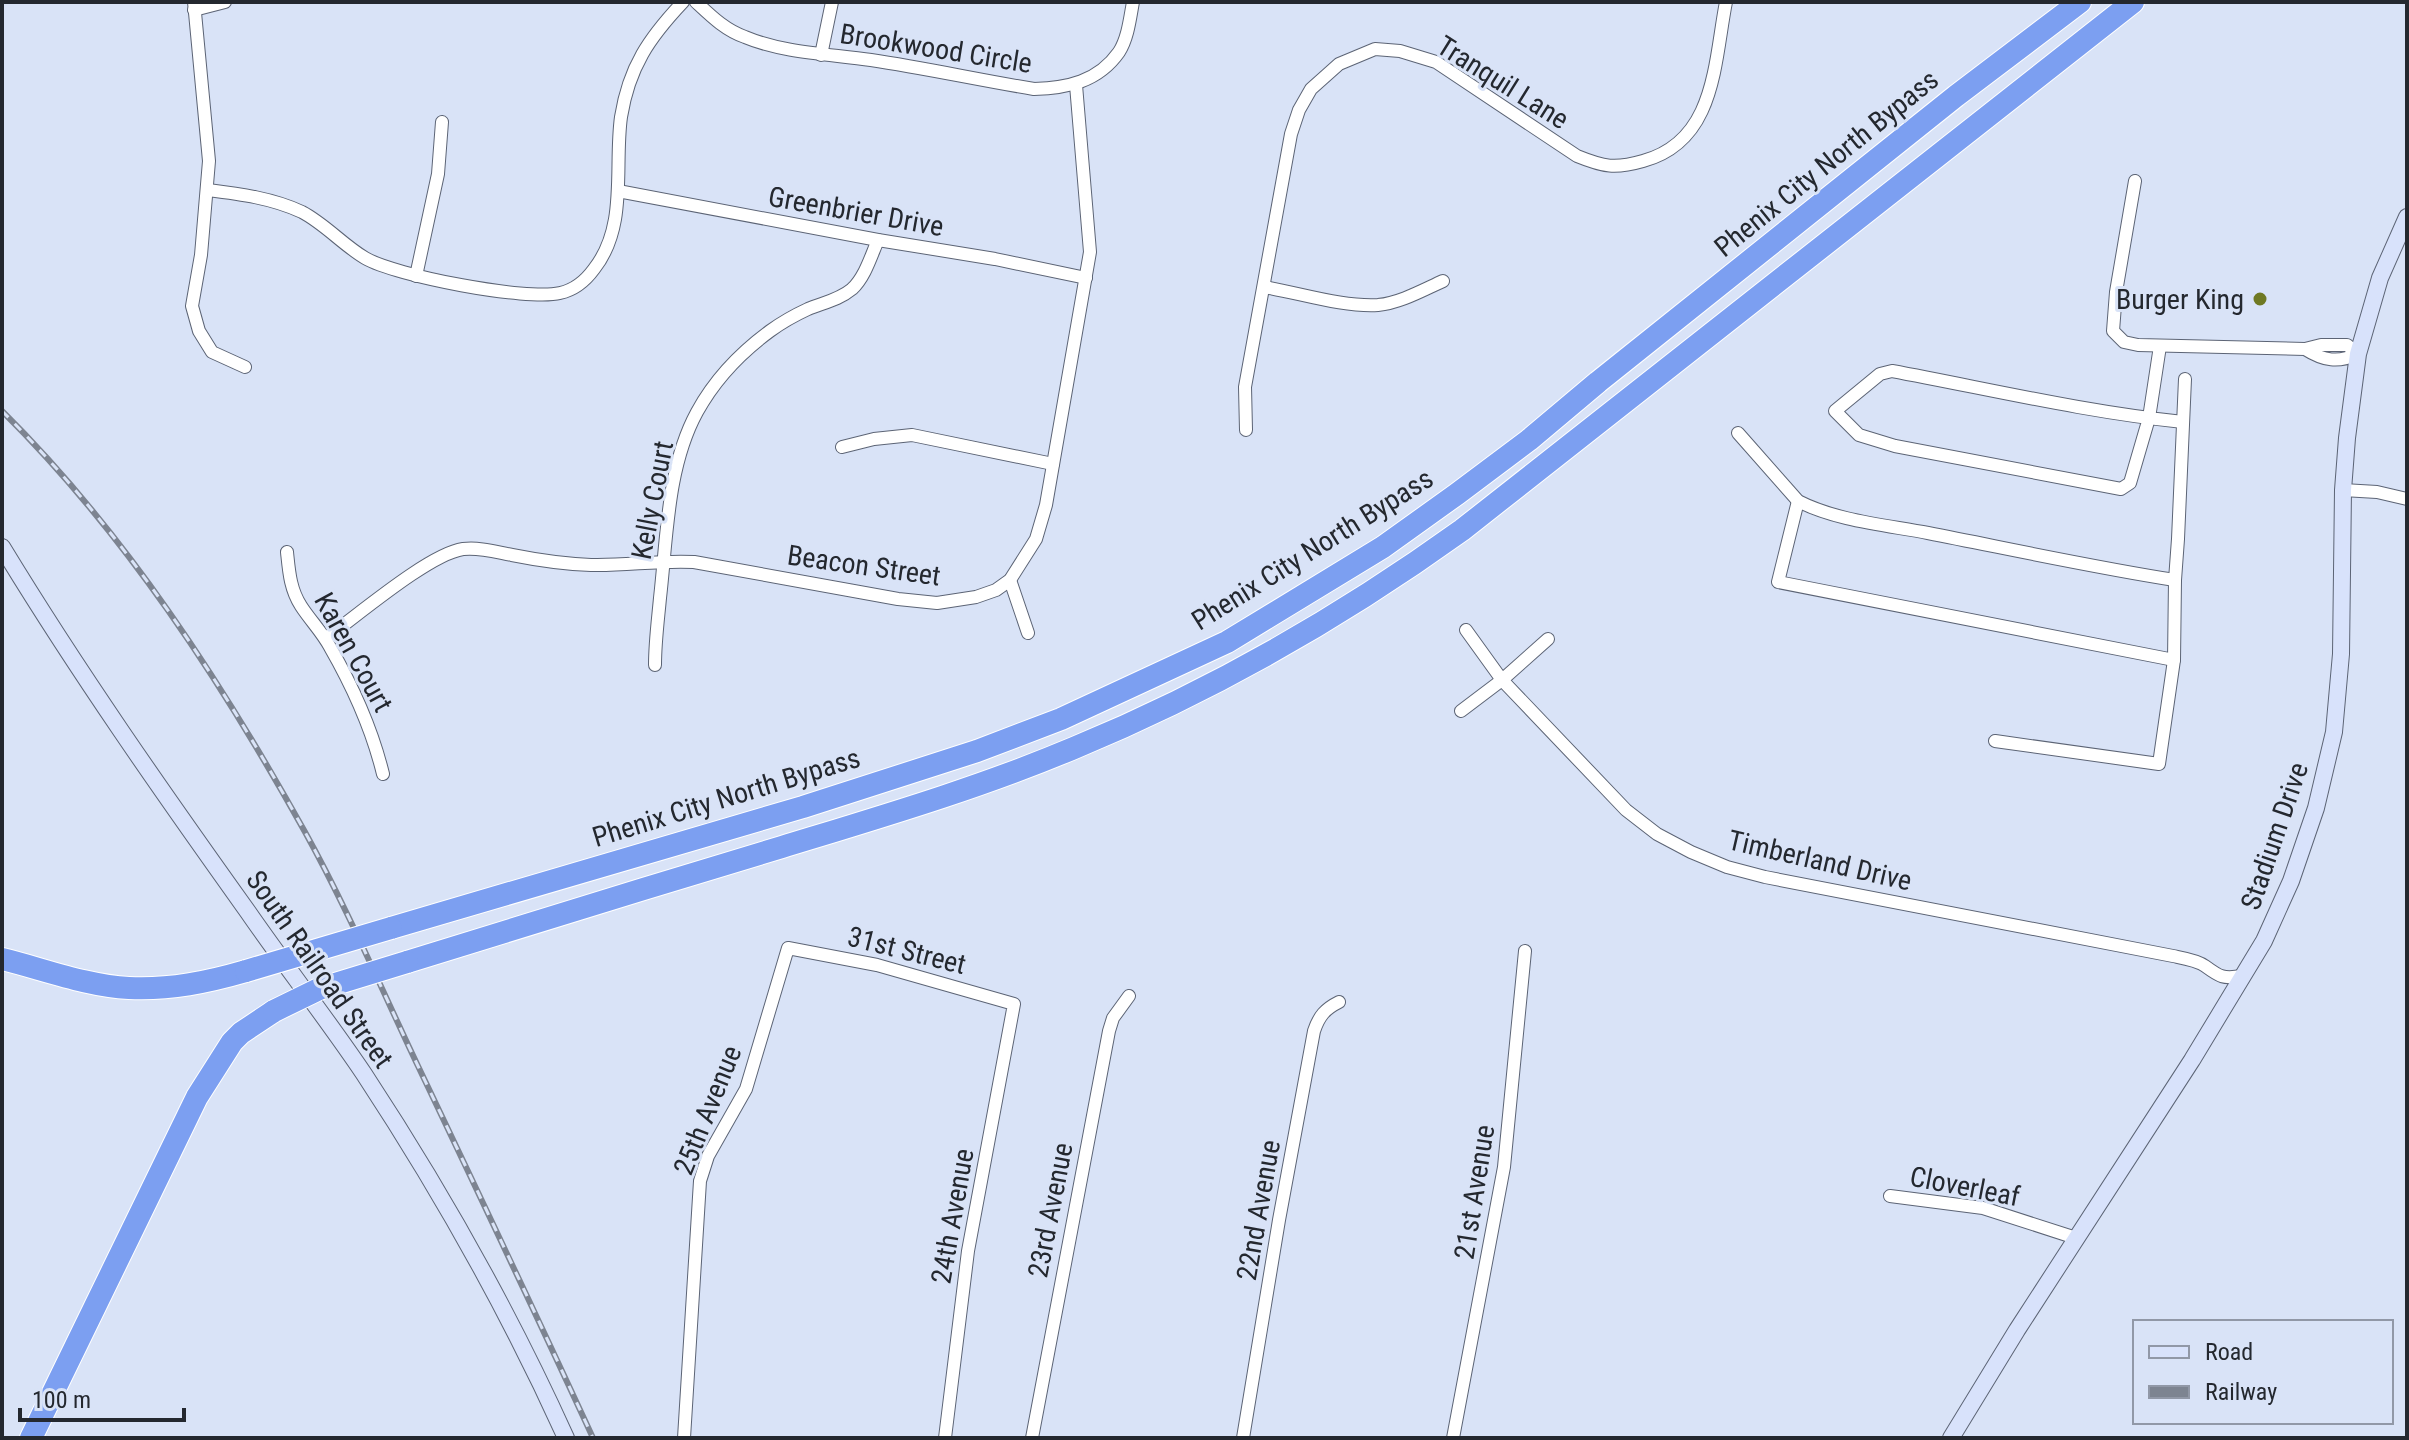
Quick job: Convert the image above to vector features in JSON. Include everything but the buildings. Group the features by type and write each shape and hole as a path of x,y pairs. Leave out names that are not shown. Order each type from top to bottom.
{"highway":[{"name":"Phenix City North Bypass","path":"2,959 127,988 166,988 219,979 803,807 977,751 1061,719 1227,642 1383,547 1529,440 1944,106 2080,2"},
{"path":"31,1438 197,1097 241,1033 274,1011 319,989 955,793 1074,748 1248,666 1357,601 1462,530 2133,2"}],"street":[{"path":"225,2 194,6 209,161 205,221 192,306 199,331 212,352 245,367"},
{"path":"208,190 268,199 303,213 367,259 416,276 535,296 563,293 585,280 602,258 612,232 618,191 621,118 635,64 652,36 683,2"},
{"name":"Brookwood Circle","path":"696,2 722,25 745,38 821,55 869,60 1034,89 1076,85 1102,69 1119,51 1133,2"},
{"path":"821,55 832,2"},
{"name":"Tranquil Lane","path":"1246,430 1245,387 1291,134 1299,110 1311,89 1339,64 1375,49 1400,51 1436,62 1577,156 1602,166 1627,166 1653,158 1678,144 1696,124 1707,101 1726,2"},
{"path":"1028,633 1010,580 1036,539 1046,505 1090,252 1076,85"},
{"path":"416,276 438,174 442,122"},
{"path":"2135,181 2116,292 2113,331 2124,342 2160,346 2305,349 2320,359 2342,361 2358,354"},
{"name":"Greenbrier Drive","path":"618,191 1086,278"},
{"name":"Stadium Drive","path":"1951,1438 2264,941 2291,881 2316,808 2334,732 2341,639 2343,490 2358,354 2380,278 2407,217"},
{"name":"Kelly Court","path":"655,665 656,625 673,489 682,451 696,414 716,381 743,353 773,329 852,288 867,267 878,240"},
{"path":"1264,287 1344,303 1379,305 1443,281"},
{"path":"2160,346 2149,418 2130,483 2121,489 1895,446 1859,435 1835,411 1880,374 1892,371 2067,406 2149,418 2183,422"},
{"path":"1995,741 2159,764 2174,660 2185,379"},
{"path":"1738,433 1798,501 1811,507 1861,520 2175,580"},
{"path":"842,447 874,439 912,435 1053,464"},
{"path":"2343,490 2377,492 2407,499"},
{"path":"1798,501 1778,582 2174,660"},
{"name":"South Railroad Street","path":"2,547 175,810 326,1019 398,1127 494,1295 566,1438"},
{"name":"Beacon Street","path":"326,638 418,571 440,557 463,549 591,565 663,560 694,562 898,599 937,603 976,597 996,590 1010,580"},
{"name":"Karen Court","path":"287,552 290,581 300,605 326,638 361,708 383,774"},
{"name":"Timberland Drive","path":"1466,630 1502,680 1626,810 1657,834 1691,852 1727,867 1765,877 2173,956 2205,966 2211,973 2230,978 2242,976"},
{"path":"1461,711 1548,639"},
{"name":"31st Street","path":"788,948 877,965 1014,1004"},
{"name":"25th Avenue","path":"684,1438 700,1181 708,1156 746,1089 788,948"},
{"name":"21st Avenue","path":"1453,1438 1504,1167 1525,951"},
{"name":"23rd Avenue","path":"1032,1438 1109,1031 1113,1018 1129,996"},
{"name":"22nd Avenue","path":"1243,1438 1314,1031 1318,1018 1327,1008 1339,1002"},
{"name":"24th Avenue","path":"945,1438 968,1251 1014,1004"},
{"name":"Cloverleaf","path":"1890,1196 1983,1208 2076,1238"}],"railway":[{"path":"2,411 47,458 130,558 205,665 273,776 349,919 593,1438"}],"place":[{"name":"Burger King","path":"2260,299"}]}
